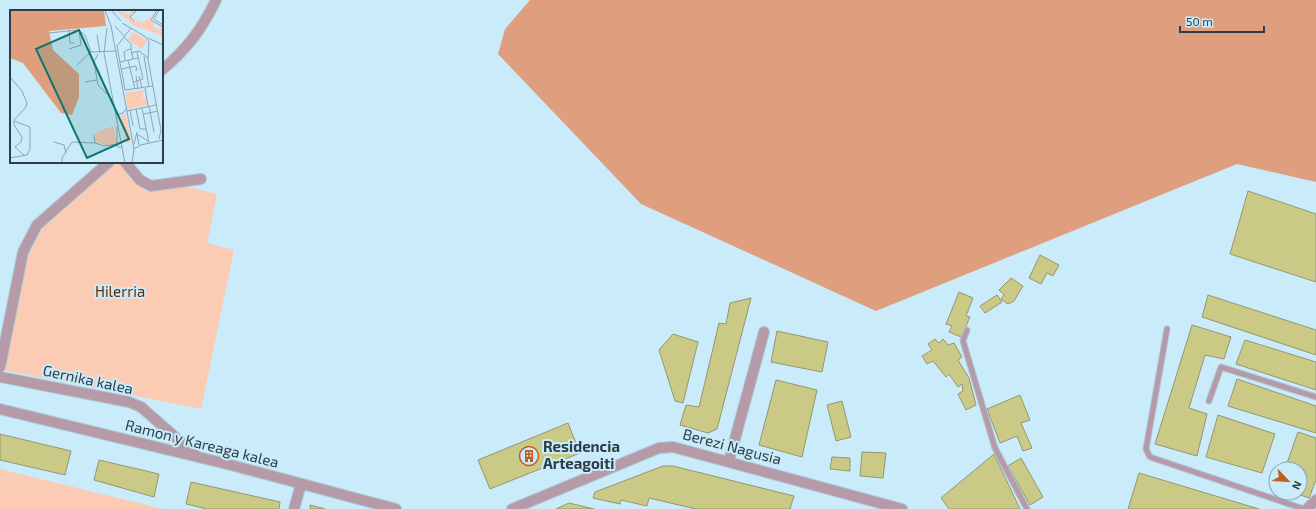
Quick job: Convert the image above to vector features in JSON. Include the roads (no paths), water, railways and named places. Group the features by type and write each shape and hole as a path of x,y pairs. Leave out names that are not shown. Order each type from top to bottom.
{"street":[{"path":"163,69 181,54 204,24 216,0"},
{"path":"0,367 23,252 37,225 108,163"},
{"path":"126,163 140,180 151,186 202,179"},
{"path":"729,461 764,332"},
{"name":"Gernika kalea","path":"0,377 129,402 141,407 200,458"},
{"name":"Ramon y Kareaga kalea","path":"0,409 200,458 396,509"},
{"name":"Berezi Nagusia","path":"513,509 659,448 673,447 902,509"},
{"path":"294,509 300,484"},
{"path":"1306,509 1316,500"}],"lane":[{"path":"1167,329 1146,449 1150,457 1306,509"},
{"path":"967,330 963,341 995,448 1027,509"},
{"path":"1209,401 1221,367 1316,397"}],"place":[{"name":"Residencia Arteagoiti","path":"529,456"}],"park label":[{"name":"Hilerria","path":"120,292"}]}
